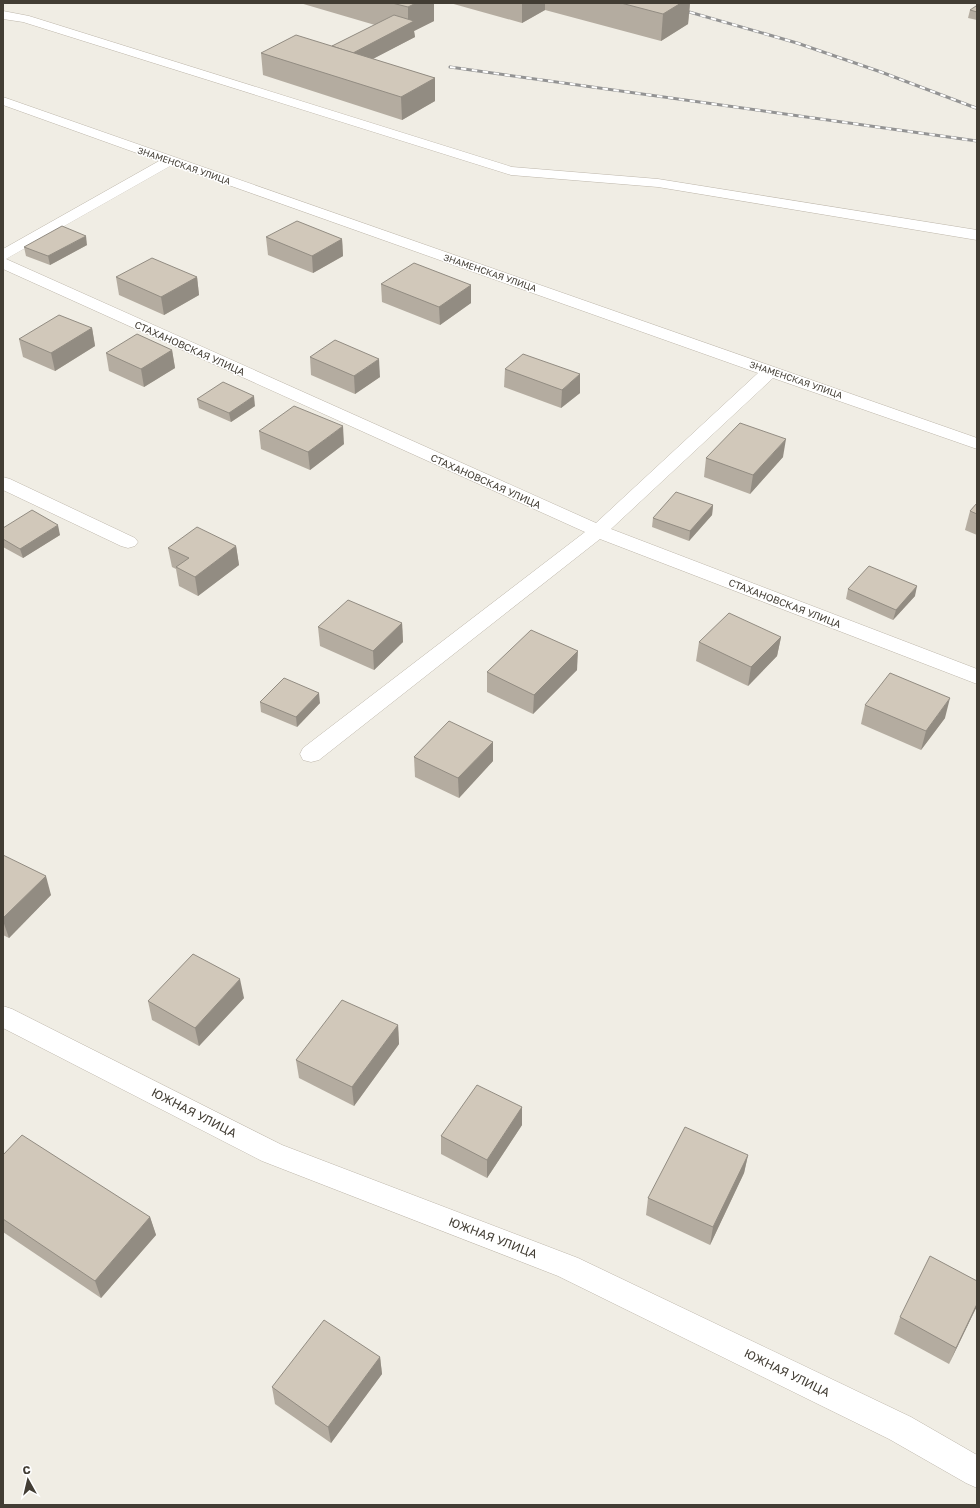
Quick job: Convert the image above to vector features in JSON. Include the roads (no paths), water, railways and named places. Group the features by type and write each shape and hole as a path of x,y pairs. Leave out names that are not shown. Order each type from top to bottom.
{"street":[{"path":"3,15 25,19 511,171 658,183 977,235"},
{"name":"ЗНАМЕНСКАЯ УЛИЦА","path":"3,102 977,444"},
{"path":"3,255 170,161"},
{"name":"СТАХАНОВСКАЯ УЛИЦА","path":"3,263 598,531 977,677"},
{"path":"311,754 598,531 770,371"},
{"path":"3,483 128,542"},
{"name":"ЮЖНАЯ УЛИЦА","path":"3,1016 272,1153 568,1267 900,1428 977,1472"}],"railway":[{"path":"658,3 797,43 881,72 976,108"},
{"path":"450,67 977,141"}]}
